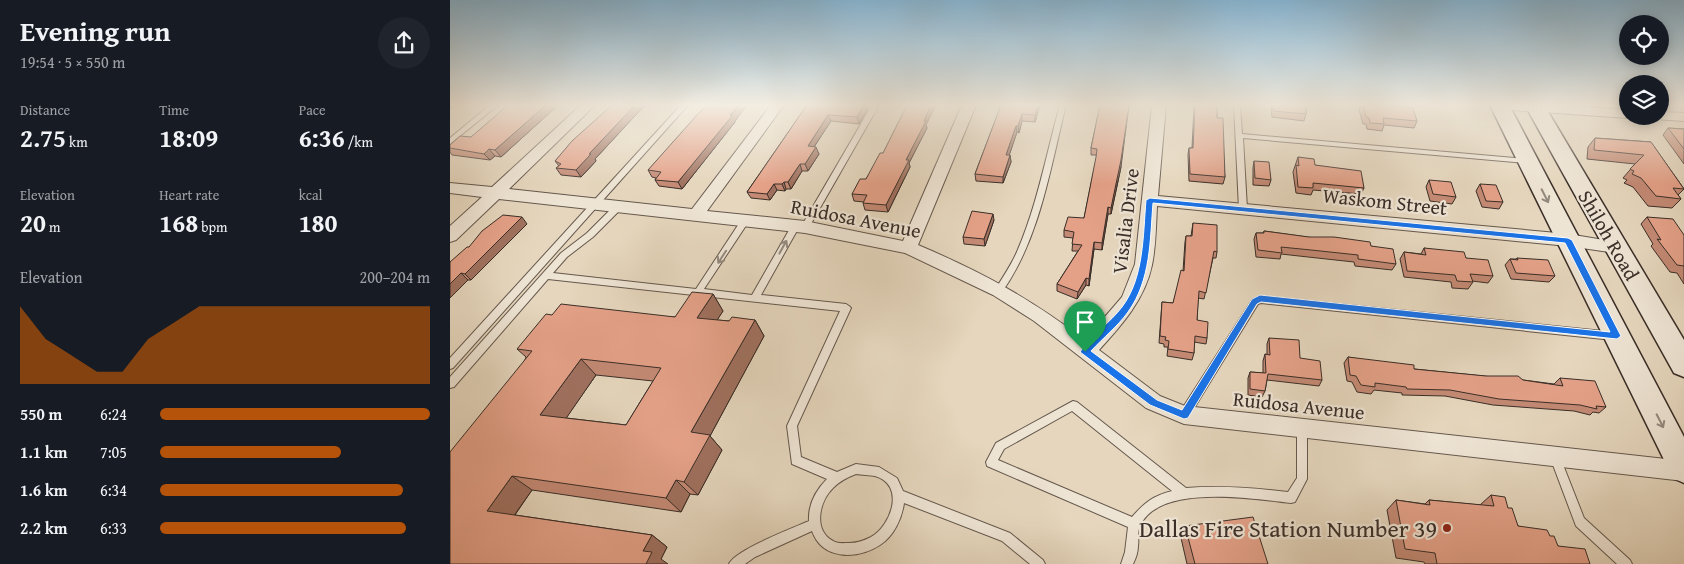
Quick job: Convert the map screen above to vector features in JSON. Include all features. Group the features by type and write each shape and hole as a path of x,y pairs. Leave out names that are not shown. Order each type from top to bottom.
{"main road":[{"name":"Shiloh Road","path":"1512,131 1684,470"},
{"name":"Shiloh Road","path":"1549,131 1680,353"}],"street":[{"path":"450,236 562,131"},
{"path":"695,216 759,131"},
{"path":"908,248 958,131"},
{"name":"Visalia Drive","path":"1085,352 1125,309 1138,286 1144,264 1157,131"},
{"name":"Ruidosa Avenue","path":"450,188 800,227 908,248 951,266 999,290 1040,316 1153,402 1184,415 1684,470"},
{"name":"Waskom Street","path":"1150,200 1568,240 1616,247"}],"lane":[{"path":"450,142 463,131"},
{"path":"450,364 662,131"},
{"path":"754,298 860,131"},
{"path":"999,290 1010,278 1030,226 1056,131"},
{"path":"1239,131 1243,209"},
{"path":"1239,136 1528,161"},
{"path":"450,384 564,255 590,235 618,207"},
{"path":"698,292 745,221"},
{"path":"546,276 846,308 792,426 796,460 838,478"},
{"path":"1184,415 1254,302 1260,299 1617,336"},
{"path":"1134,524 991,462 1000,446 1072,405 1184,494"},
{"path":"1127,564 1133,553 1134,524 1148,506 1184,494 1220,491 1291,498 1302,479 1302,428"},
{"path":"1555,456 1580,522 1626,564"},
{"path":"856,469 882,472 891,479 898,495 897,515 890,528 879,539 865,547 850,550 836,548 824,542 816,531 816,506 822,493 838,478 856,469"},
{"path":"898,495 1006,537 1038,564"},
{"path":"735,564 751,553 815,524"}],"building":[{"path":"478,131 516,131 495,150 489,149 484,154 450,148 450,145 460,136 471,137"},
{"path":"583,131 610,131 576,170 556,168 561,164 555,161"},
{"path":"682,131 719,131 678,182 655,180 661,172 648,170"},
{"path":"789,131 817,131 808,146 816,147 805,164 800,164 788,182 774,184 767,194 747,192"},
{"path":"894,131 921,131 906,160 909,160 886,205 863,203 867,195 852,194 860,179 866,179 880,153 883,153"},
{"path":"991,131 1014,131 1006,155 1010,155 1003,177 975,174"},
{"path":"1094,131 1125,131 1121,160 1111,208 1108,207 1102,243 1094,242 1089,279 1086,278 1078,292 1057,284 1082,245 1072,244 1074,232 1064,230 1068,217 1084,218 1097,149 1091,148"},
{"path":"1194,131 1223,131 1225,177 1190,174 1189,148 1193,148"},
{"path":"1671,131 1684,131 1684,149"},
{"path":"1595,138 1651,142 1684,189 1673,188 1681,199 1656,196 1641,178 1632,174 1634,171 1630,169 1644,155 1594,150"},
{"path":"1298,157 1314,159 1315,165 1361,171 1364,188 1313,183 1313,188 1298,187 1296,165 1299,166"},
{"path":"1254,161 1269,162 1271,180 1255,178"},
{"path":"1429,180 1451,182 1456,197 1433,194"},
{"path":"1480,184 1496,185 1503,202 1486,201"},
{"path":"972,211 993,214 984,239 963,237"},
{"path":"503,215 522,217 465,274 461,273 450,284 450,262 469,247 482,231"},
{"path":"1647,217 1673,219 1684,235 1684,266 1677,265 1657,239 1661,240"},
{"path":"1193,223 1217,225 1217,252 1214,251 1206,293 1199,291 1197,320 1208,322 1207,338 1195,336 1194,353 1168,349 1169,341 1165,340 1166,337 1160,336 1162,302 1173,303 1181,270 1184,271 1186,236 1192,236"},
{"path":"1264,231 1370,242 1371,246 1393,249 1396,264 1358,259 1358,255 1311,250 1281,247 1282,253 1258,250 1256,233 1264,233"},
{"path":"1424,248 1464,252 1466,258 1488,260 1493,276 1470,274 1473,282 1457,281 1455,275 1407,271 1404,252 1426,255"},
{"path":"1517,258 1548,260 1555,276 1516,273 1510,259 1518,260"},
{"path":"692,292 713,294 697,318 729,321 732,317 755,320 691,432 710,435 684,482 676,480 666,498 512,476 487,511 652,535 643,551 652,552 646,564 450,564 450,452 532,351 517,349 546,314 552,315 561,304 675,317","holes":["581,359 661,368 626,425 540,415"]},
{"path":"1269,338 1299,340 1300,358 1320,361 1322,380 1268,374 1265,391 1250,389 1250,372 1266,373 1265,354 1270,355"},
{"path":"1348,357 1414,365 1414,369 1486,376 1518,376 1523,380 1563,386 1560,378 1595,381 1606,407 1596,406 1597,409 1580,405 1499,399 1450,390 1407,389 1406,387 1375,383 1375,387 1361,385 1356,376 1350,375"},
{"name":"Dallas Fire Station Number 39","path":"1491,495 1505,497 1508,508 1512,508 1518,526 1547,530 1550,536 1554,536 1558,546 1585,549 1590,564 1437,564 1435,553 1405,549 1396,500 1430,505 1429,500 1494,506"},
{"path":"1253,517 1268,564 1195,564 1185,526"}],"place":[{"name":"Dallas Fire Station Number 39","path":"1447,528"}],"route":[{"path":"1150,200 1568,240 1617,336 1265,298 1254,302 1184,415 1153,402 1085,352 1125,309 1138,286 1144,264 1150,200"}]}
